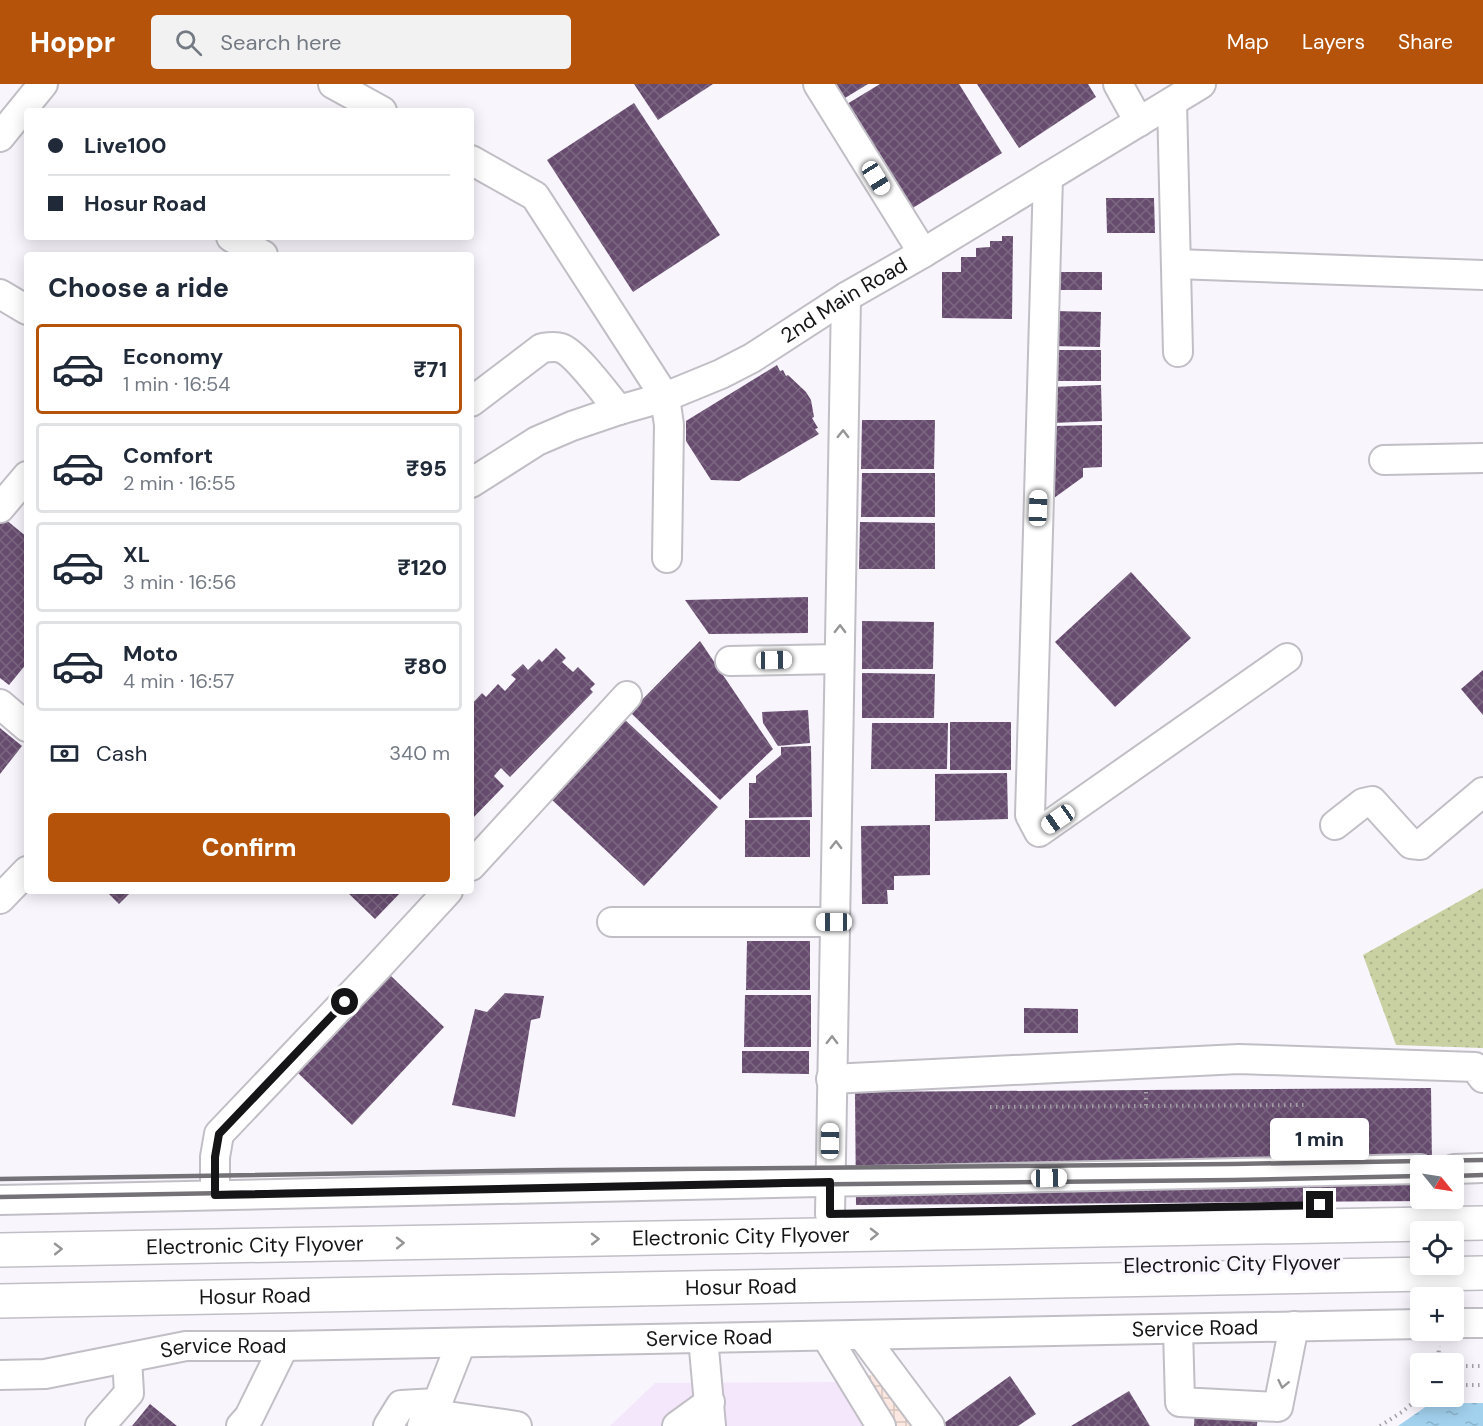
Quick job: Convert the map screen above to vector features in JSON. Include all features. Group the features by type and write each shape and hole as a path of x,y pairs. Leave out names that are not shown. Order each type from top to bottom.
{"highway":[{"path":"0,1229 830,1198 1483,1202"},
{"name":"Electronic City Flyover","path":"0,1250 1483,1223"},
{"path":"1464,1261 1483,1260"},
{"name":"Electronic City Flyover","path":"0,1283 1410,1261"},
{"name":"Hosur Road","path":"0,1301 1483,1273"}],"street":[{"path":"11,120 43,84"},
{"path":"333,84 377,108"},
{"path":"818,84 923,253"},
{"path":"1118,84 1139,122"},
{"name":"2nd Main Road","path":"474,481 537,441 572,426 664,397 721,374 752,358 846,297 923,253 1201,84"},
{"path":"1172,102 1178,352"},
{"path":"474,162 536,196 664,397 669,425 667,558"},
{"path":"1048,177 1030,815 1039,832 1287,658"},
{"path":"236,240 258,252"},
{"path":"1176,264 1483,275"},
{"path":"0,294 24,308"},
{"path":"830,1198 846,297"},
{"path":"474,400 542,348 554,346 563,348 574,356 619,410"},
{"path":"1384,460 1483,458"},
{"path":"0,508 24,480"},
{"path":"730,661 839,658"},
{"path":"474,863 627,696"},
{"path":"0,704 24,724"},
{"path":"1335,825 1363,803 1372,801 1411,844 1420,845 1483,792"},
{"path":"0,899 24,874"},
{"path":"215,1195 215,1157 219,1134 445,894"},
{"path":"612,922 834,922"},
{"path":"831,1079 1239,1059 1475,1067 1483,1078"},
{"path":"1464,1168 1483,1168"},
{"path":"0,1200 215,1195 830,1198 1410,1169"},
{"path":"1464,1323 1483,1323"},
{"name":"Service Road","path":"0,1375 45,1374 186,1346 1410,1324"},
{"path":"1178,1329 1180,1402 1278,1407 1294,1326"},
{"path":"862,1335 930,1426"},
{"path":"826,1336 881,1426"},
{"path":"677,1426 711,1414 703,1338"},
{"path":"430,1414 461,1342"},
{"path":"241,1426 249,1417 284,1346"},
{"path":"100,1426 129,1393 127,1358"},
{"path":"388,1426 401,1405 430,1414 517,1426"}],"path":[{"path":"990,1107 1307,1105"},
{"path":"1464,1366 1483,1366"},
{"path":"1464,1385 1483,1385"},
{"path":"1380,1426 1410,1405"}],"shaded area":[{"path":"882,1373 922,1426 864,1426 838,1382"},
{"path":"838,1382 864,1426 610,1426 655,1383"}],"green space":[{"path":"1483,888 1483,1048 1396,1045 1363,955"}],"water":[{"path":"1464,1403 1483,1403 1483,1426 1398,1426 1425,1407 1464,1407"}],"building":[{"path":"634,84 713,84 658,120"},
{"path":"836,84 868,84 845,98"},
{"path":"880,84 959,84 1002,153 911,209 847,104"},
{"path":"977,84 1088,84 1096,97 1019,148"},
{"path":"634,103 720,235 633,292 547,160"},
{"path":"1106,198 1154,198 1155,233 1107,233"},
{"path":"1002,236 1013,236 1012,319 942,318 942,272 961,272 961,257 976,257 976,248 990,247 990,241 1002,241"},
{"path":"1051,272 1102,272 1102,290 1051,290"},
{"path":"1052,311 1101,312 1100,347 1052,346"},
{"path":"1052,350 1101,350 1101,381 1052,381"},
{"path":"777,365 780,371 783,370 786,376 788,375 806,392 811,400 814,417 812,418 819,434 739,481 711,480 686,441 686,421"},
{"path":"1101,385 1102,421 1052,423 1052,387"},
{"path":"862,420 935,420 934,469 861,469"},
{"path":"1102,425 1102,467 1083,468 1083,477 1054,498 1053,426"},
{"path":"862,473 935,473 935,517 861,517"},
{"path":"0,515 24,535 24,667 9,685 0,678"},
{"path":"860,522 935,523 935,569 859,569"},
{"path":"1131,572 1191,638 1115,707 1055,642"},
{"path":"808,597 808,633 709,634 685,600"},
{"path":"862,621 934,622 933,669 862,669"},
{"path":"700,641 773,749 720,800 630,712"},
{"path":"556,648 566,658 562,662 573,672 578,667 595,684 590,689 593,692 510,777 501,768 494,776 504,786 474,817 474,702 482,693 486,697 498,684 505,691 516,679 511,675 523,664 528,670 539,659 542,662"},
{"path":"1483,670 1483,715 1461,689"},
{"path":"862,673 935,674 934,718 862,718"},
{"path":"808,710 810,743 778,746 763,723 762,712"},
{"path":"623,718 718,807 644,886 550,798"},
{"path":"950,722 1011,722 1011,770 950,770"},
{"path":"872,723 948,723 947,769 871,769"},
{"path":"0,728 22,746 0,774"},
{"path":"811,746 812,817 749,818 749,783 756,783 756,776 781,755 781,747"},
{"path":"1007,773 1008,819 935,821 935,774"},
{"path":"745,820 810,820 810,857 745,857"},
{"path":"930,825 930,875 894,876 894,890 887,890 888,904 862,904 861,826"},
{"path":"109,894 129,894 119,904"},
{"path":"349,894 399,894 375,919"},
{"path":"747,941 810,941 810,990 746,990"},
{"path":"390,975 444,1027 352,1125 298,1073"},
{"path":"505,993 544,996 540,1018 531,1020 515,1117 452,1105 475,1009 487,1012"},
{"path":"745,995 811,995 811,1047 744,1047"},
{"path":"1024,1008 1078,1009 1078,1033 1024,1033"},
{"path":"742,1051 809,1051 809,1074 742,1073"},
{"path":"1431,1088 1432,1155 1410,1155 1410,1201 856,1205 855,1092"},
{"path":"1010,1376 1036,1414 1018,1426 940,1426"},
{"path":"1196,1390 1259,1393 1257,1426 1194,1426"},
{"path":"1129,1391 1150,1426 1071,1426"},
{"path":"150,1404 177,1426 132,1426"}],"railway":[{"path":"0,1179 559,1170 1483,1160"},
{"path":"1464,1176 1483,1175"},
{"path":"0,1197 1410,1176"}],"route":[{"path":"345,1002 219,1134 215,1157 215,1195 830,1182 830,1214 1320,1205"}]}
